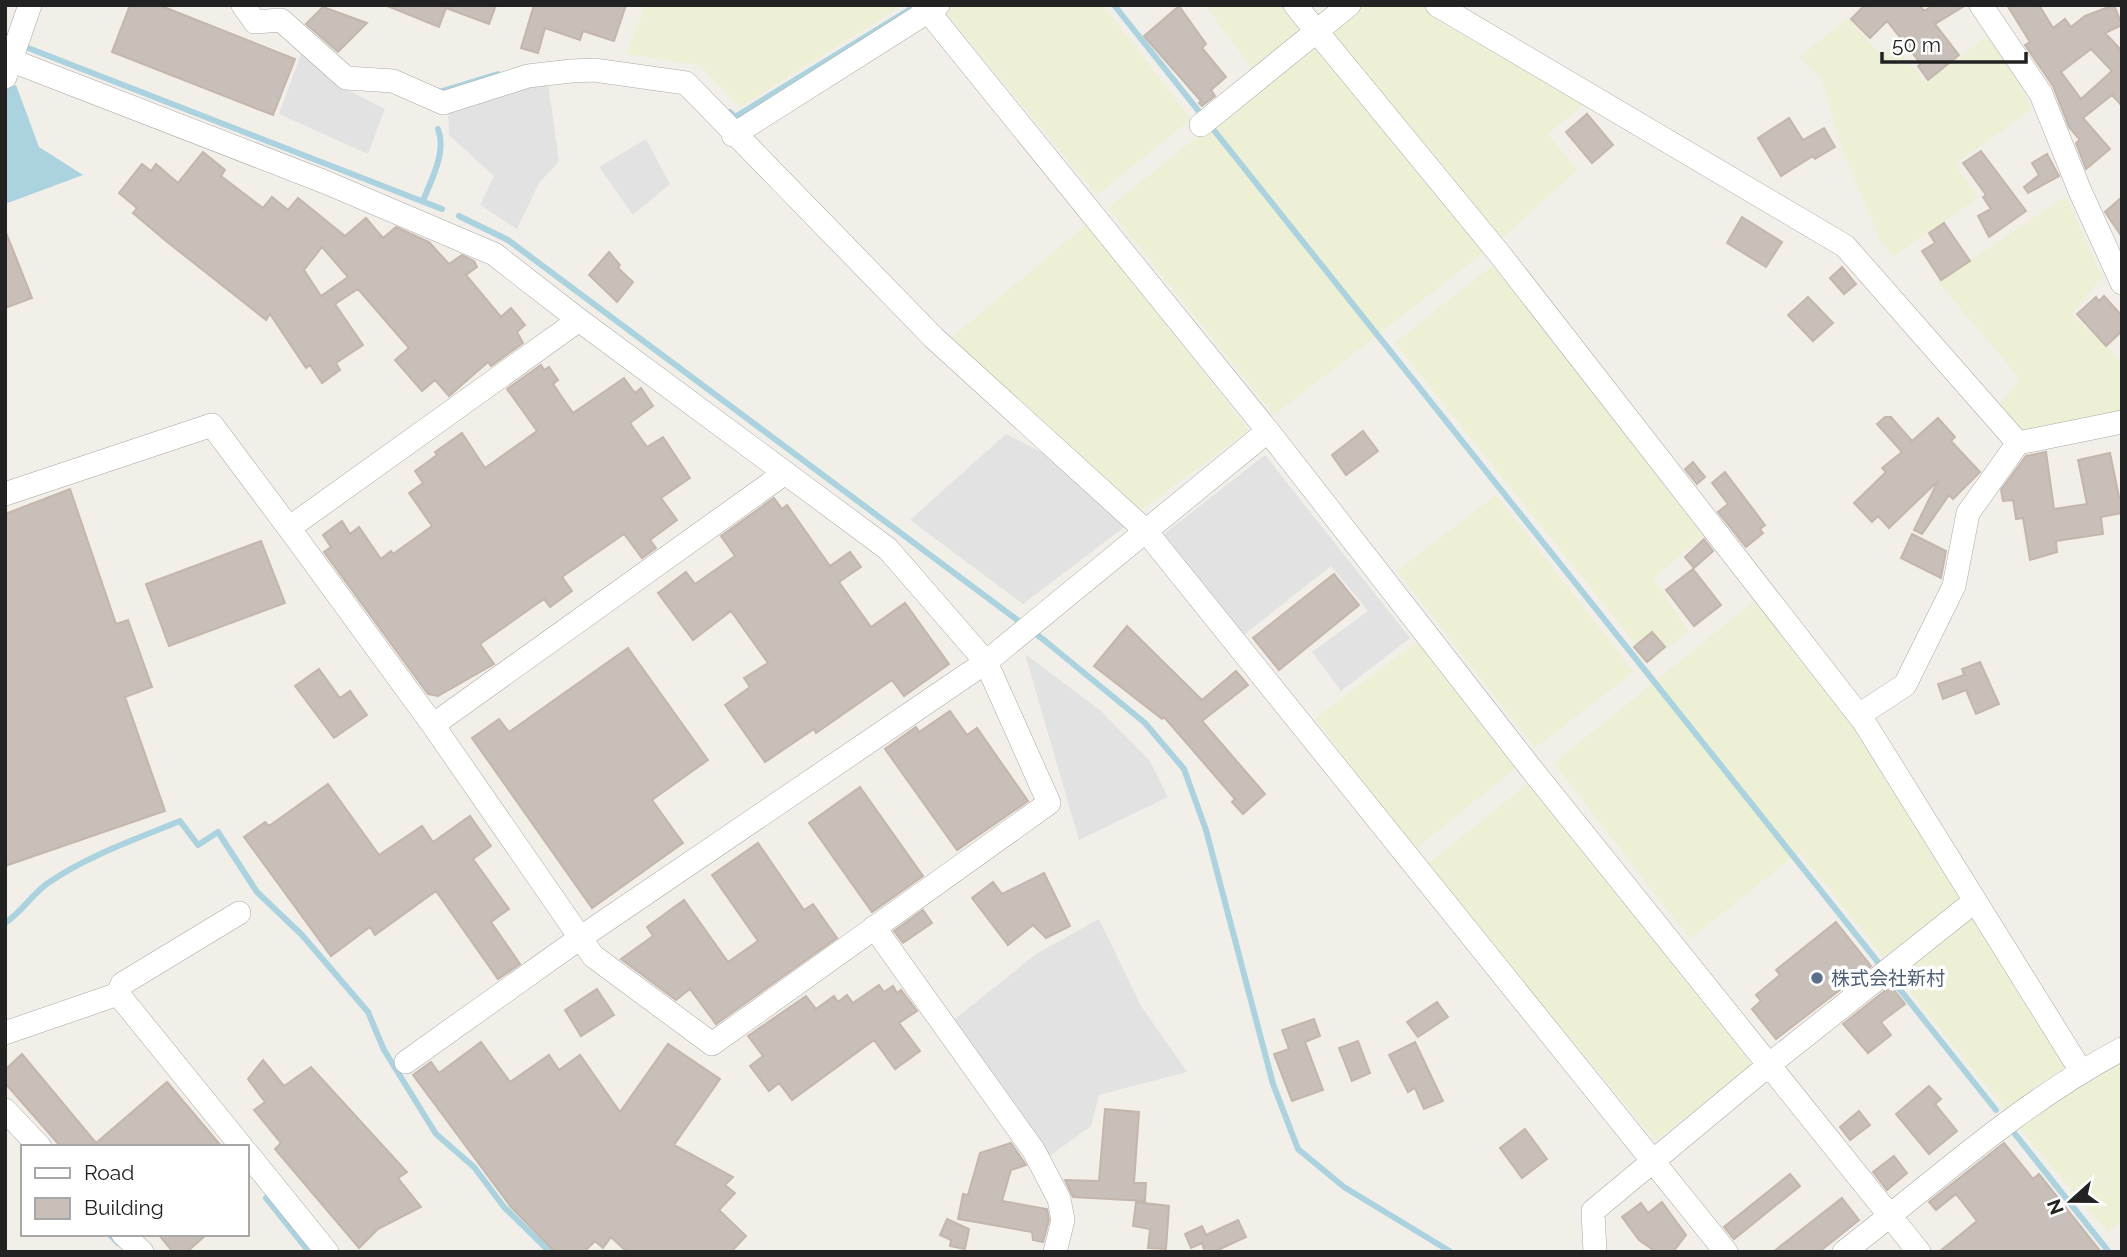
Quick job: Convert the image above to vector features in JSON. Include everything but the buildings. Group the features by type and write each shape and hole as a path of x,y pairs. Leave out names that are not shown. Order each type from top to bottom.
{"street":[{"path":"5,494 212,425 433,725 593,956 712,1044 1049,803 986,662 888,549 579,320 495,254 325,181 11,57 30,5"},
{"path":"243,5 255,22 281,20 346,78 393,81 443,103 528,76 571,71 594,70 686,83 733,135 934,338 1144,530 1726,1252"},
{"path":"1295,5 1498,252 1859,715 2081,1071"},
{"path":"1205,122 1349,5"},
{"path":"1437,5 1845,246 2018,443"},
{"path":"1982,5 2041,94 2082,197 2122,284"},
{"path":"733,135 930,7 1268,431 1529,766 1919,1252"},
{"path":"289,528 579,320"},
{"path":"1859,715 1905,685 1954,586 1968,513 2018,443 2122,422"},
{"path":"406,1062 580,938 986,662 1268,431"},
{"path":"433,725 785,473"},
{"path":"1595,1252 1593,1211 1770,1064 1975,901"},
{"path":"5,1033 118,994 122,984 239,913"},
{"path":"874,928 1034,1151 1059,1199 1063,1220 1055,1252"},
{"path":"118,994 240,1145"},
{"path":"1844,1252 2002,1123 2081,1071 2122,1049"},
{"path":"5,1110 38,1145"},
{"path":"248,1154 327,1252"},
{"path":"125,1236 142,1252"}],"green space":[{"path":"645,5 903,5 740,107 699,65 626,54"},
{"path":"951,5 1103,5 1191,119 1097,195 944,11"},
{"path":"1205,5 1285,5 1306,28 1252,69"},
{"path":"1360,5 1427,5 1584,104 1548,134 1577,170 1500,240 1330,30"},
{"path":"1848,18 1881,55 1895,45 1926,83 1989,35 2015,72 2032,109 1955,164 1978,198 1894,256 1881,242 1841,147 1821,78 1799,57"},
{"path":"1316,42 1486,251 1274,415 1108,208"},
{"path":"2066,196 2102,276 2072,314 2122,361 2122,417 2018,437 1995,410 2020,379 1938,282"},
{"path":"1087,224 1249,430 1140,511 951,338"},
{"path":"1498,261 1705,535 1653,578 1689,631 1650,662 1395,343"},
{"path":"1496,495 1634,672 1535,748 1397,571"},
{"path":"1758,598 1853,720 1968,898 1884,958 1799,852 1690,939 1554,763"},
{"path":"1419,640 1516,768 1414,850 1315,718"},
{"path":"1535,778 1755,1063 1656,1141 1425,866"},
{"path":"1975,911 2067,1066 2005,1109 1895,974"},
{"path":"2122,1056 2122,1222 2108,1232 2017,1125"}],"shaded area":[{"path":"302,51 332,82 385,109 368,154 279,114"},
{"path":"548,83 559,162 539,183 517,229 480,205 494,176 449,135 448,106"},
{"path":"646,139 670,184 633,215 599,167"},
{"path":"1006,434 1047,455 1127,525 1023,604 910,520"},
{"path":"1265,455 1410,638 1341,691 1312,652 1368,611 1331,566 1240,638 1159,538"},
{"path":"1025,654 1101,711 1150,761 1168,797 1079,840"},
{"path":"1099,919 1141,1006 1187,1072 1099,1095 1091,1126 1044,1160 951,1022 1036,954"}],"water":[{"path":"16,85 39,147 83,175 5,204 5,96 8,87"}],"waterway":[{"path":"1114,5 1996,1110"},
{"path":"730,112 735,117 909,10"},
{"path":"5,39 442,209"},
{"path":"439,92 498,74"},
{"path":"423,201 434,175 441,147 438,129"},
{"path":"459,216 508,240 1044,640 1145,723 1184,769 1206,830 1273,1084 1298,1149 1344,1187 1451,1252"},
{"path":"5,923 48,883 79,864 112,849 180,821 198,845 218,832 257,892 302,935 368,1012 384,1050 436,1134 474,1167 504,1207 550,1252"},
{"path":"2011,1129 2109,1252"},
{"path":"266,1198 309,1252"},
{"path":"111,1236 118,1243"}],"place":[{"name":"株式会社新村","path":"1817,978"}]}
